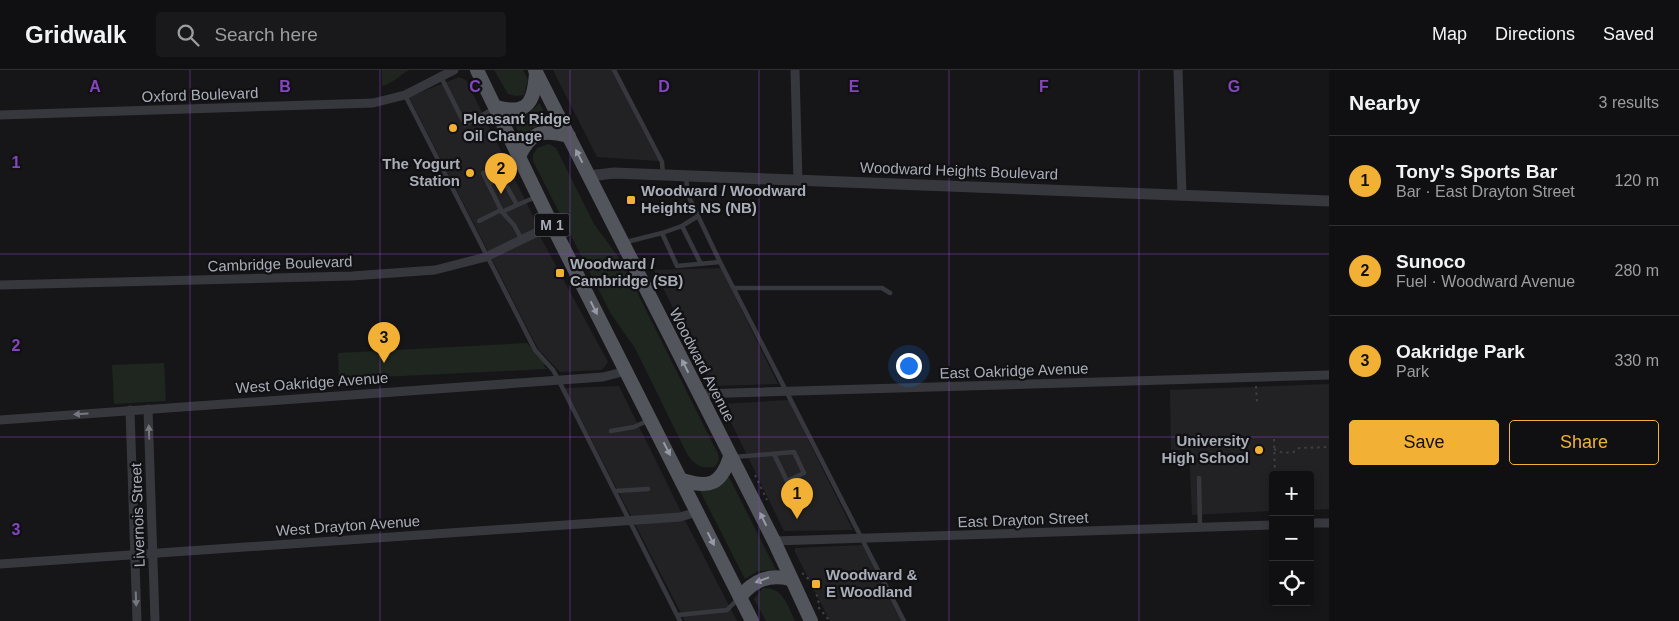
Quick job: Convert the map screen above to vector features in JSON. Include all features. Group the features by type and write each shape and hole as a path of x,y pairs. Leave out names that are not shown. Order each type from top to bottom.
{"main road":[{"name":"M 1","path":"477,70 552,225 752,621"},
{"path":"496,107 509,111 518,109 531,101 534,96 536,71"},
{"name":"Woodward Avenue","path":"536,71 774,542 811,621"},
{"path":"519,156 534,135 553,132 569,136"},
{"path":"682,480 703,485 712,483 724,474 730,457"},
{"path":"740,597 748,587 759,580 780,576 790,579"}],"street":[{"name":"Oxford Boulevard","path":"0,115 363,104 382,102 405,95 454,70"},
{"path":"795,70 798,180"},
{"path":"1178,70 1182,196"},
{"name":"Woodward Heights Boulevard","path":"589,176 614,173 1329,201"},
{"name":"Cambridge Boulevard","path":"0,286 394,274 435,270 486,257 552,225"},
{"name":"West Oakridge Avenue","path":"0,420 603,377 626,371"},
{"name":"East Oakridge Avenue","path":"699,394 1329,375"},
{"name":"Livernois Street","path":"148,409 156,621"},
{"name":"Livernois Street","path":"130,410 137,621"},
{"name":"West Drayton Avenue","path":"0,564 680,517 697,512"},
{"path":"1314,524 1329,523"},
{"name":"East Drayton Street","path":"774,542 1269,524"}],"lane":[{"path":"614,70 662,162 663,175"},
{"path":"441,77 465,125 496,107"},
{"path":"405,95 535,350 553,370 680,621"},
{"path":"519,156 483,173 502,211 514,225 522,240"},
{"path":"496,167 517,205"},
{"path":"686,176 686,191 720,262 904,621"},
{"path":"488,184 502,177"},
{"path":"479,221 538,196"},
{"path":"622,243 640,236 682,226 698,216"},
{"path":"682,226 701,264"},
{"path":"662,232 677,266 720,262"},
{"path":"734,288 882,288 890,293"},
{"path":"611,431 634,427 651,419"},
{"path":"730,457 794,452 804,473 787,481 774,454"},
{"path":"1198,478 1200,527"},
{"path":"614,491 648,489"},
{"path":"678,616 727,610 740,597"}],"path":[{"path":"1256,378 1257,403"},
{"path":"1274,439 1275,471"},
{"path":"1274,449 1288,453 1294,452 1299,448 1329,447"}],"shaded area":[{"path":"382,70 409,70 382,86"},
{"path":"494,70 523,70 528,80 524,95 508,94"},
{"path":"553,70 612,70 659,161 597,157"},
{"path":"459,77 466,80 535,220 535,225 542,240 608,362 602,370 560,372 538,349 409,97"},
{"path":"539,103 552,126 532,128 521,137 510,115 526,114"},
{"path":"549,144 556,148 594,224 622,262 718,454 719,460 715,467 699,465 687,454 635,348 611,314 533,161 533,155 537,148"},
{"path":"721,268 778,384 712,386 654,270"},
{"path":"527,343 546,365 543,365 547,369 339,379 338,353"},
{"path":"164,363 166,401 114,404 112,365"},
{"name":"University High School","path":"1329,384 1329,509 1314,510 1314,471 1269,471 1269,511 1192,515 1189,450 1171,450 1170,390"},
{"path":"619,386 737,621 685,621 565,388"},
{"path":"789,400 853,530 784,531 722,404"},
{"path":"729,477 776,570 758,571 745,579 699,489 722,482"},
{"path":"863,545 902,621 830,621 795,552 795,548"},
{"path":"763,588 780,594 795,621 766,621 754,599"}],"place":[{"name":"Pleasant Ridge Oil Change","path":"453,128"},
{"name":"The Yogurt Station","path":"470,173"},
{"name":"Sunoco","path":"501,194"},
{"name":"Woodward / Woodward Heights NS (NB)","path":"631,200"},
{"name":"Woodward / Cambridge (SB)","path":"560,273"},
{"name":"Oakridge Park","path":"384,363"},
{"name":"University High School","path":"1259,450"},
{"name":"Tony's Sports Bar","path":"797,519"},
{"name":"Woodward & E Woodland","path":"816,584"}]}
